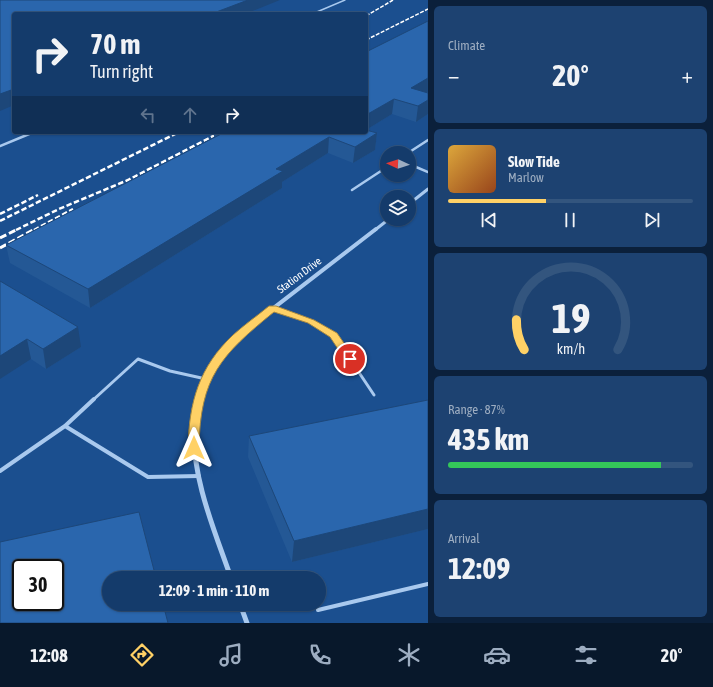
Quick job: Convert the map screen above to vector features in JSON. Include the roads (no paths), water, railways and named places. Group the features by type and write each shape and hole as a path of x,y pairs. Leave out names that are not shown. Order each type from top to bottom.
{"street":[{"path":"416,198 428,189"},
{"name":"Station Drive","path":"229,571 202,493 194,457 194,421 198,400 206,379 222,352 236,338 272,308 380,226"},
{"path":"243,611 247,623"}],"lane":[{"path":"317,12 346,0"},
{"path":"0,146 29,134"},
{"path":"416,148 428,140"},
{"path":"416,167 428,172"},
{"path":"352,190 380,172"},
{"path":"424,192 428,195"},
{"path":"272,308 311,322 334,335 374,395"},
{"path":"0,471 65,426 138,359 170,371 206,379"},
{"path":"65,426 148,477 199,476"},
{"path":"326,608 428,584"}],"railway":[{"path":"368,15 393,0"},
{"path":"368,39 428,9"},
{"path":"0,221 175,134"},
{"path":"16,230 59,209 128,180 217,134"},
{"path":"0,214 38,195"},
{"path":"34,230 73,209"},
{"path":"0,248 35,229"},
{"path":"0,238 16,230"}]}
